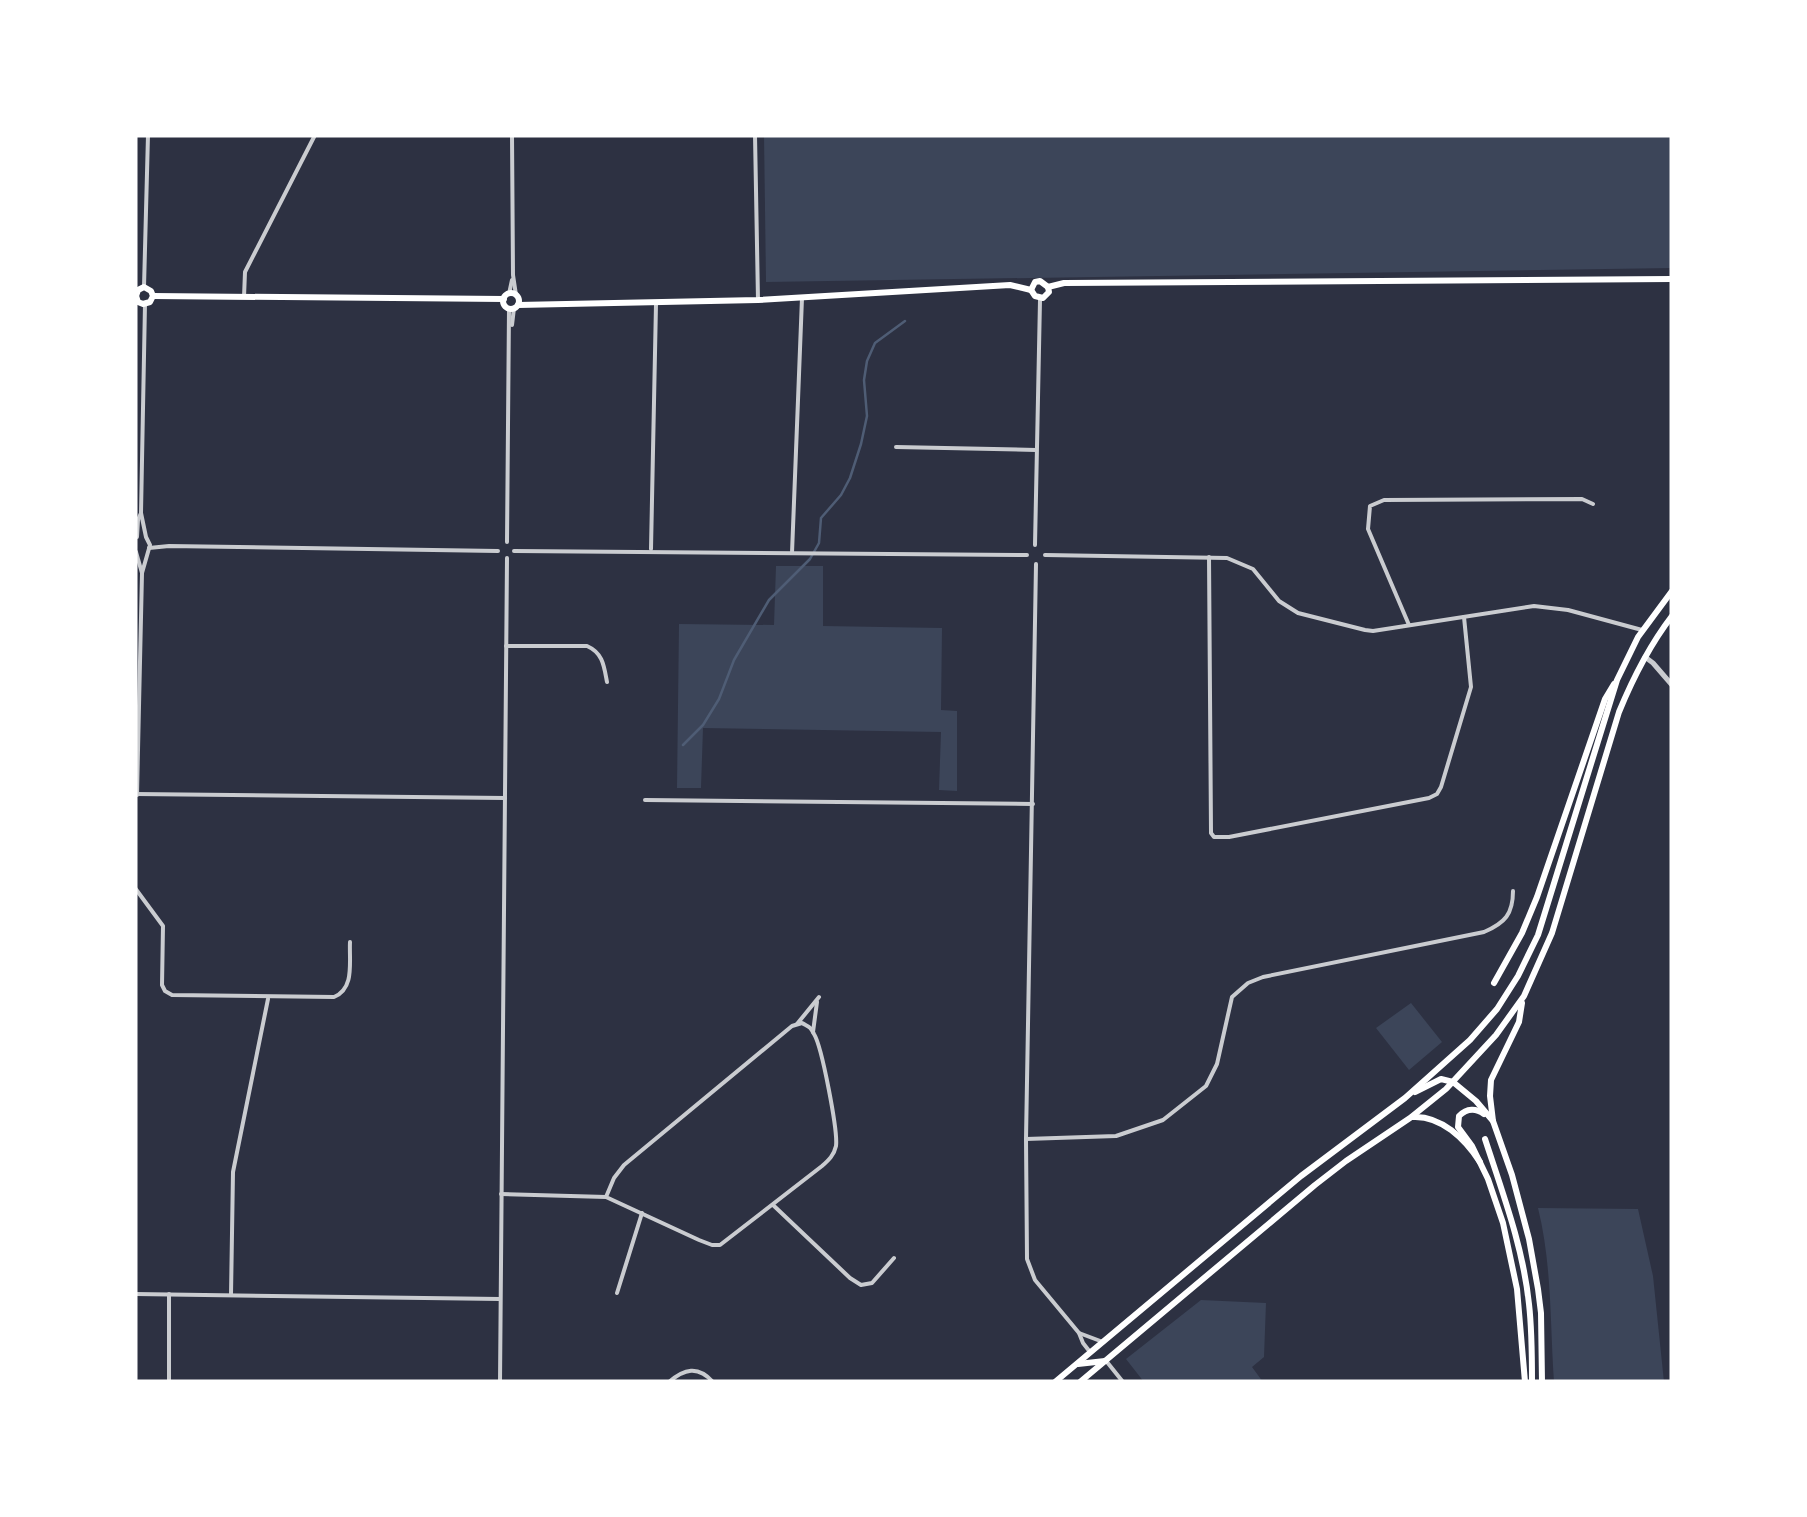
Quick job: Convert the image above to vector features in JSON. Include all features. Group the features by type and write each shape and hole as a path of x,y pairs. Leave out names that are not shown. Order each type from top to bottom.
{"main road":[{"path":"1048,287 1064,283 1672,279"},
{"path":"1031,290 1040,280 1048,287"},
{"path":"153,296 656,304 1010,285 1031,290 1040,298 1047,294 1048,287"},
{"path":"144,287 153,296 144,304 135,296 144,287"},
{"path":"1494,984 1537,897 1605,699 1642,630 1672,592"},
{"path":"1077,1364 1114,1353 1314,1185 1454,1082 1496,1035 1524,996 1552,933 1618,712 1632,680 1672,616"},
{"path":"1055,1382 1301,1176 1405,1098 1497,1009 1532,949 1617,680"},
{"path":"1524,996 1519,1022 1492,1080 1490,1096 1493,1122 1512,1176 1534,1262 1541,1313 1542,1382"},
{"path":"1405,1098 1441,1079 1454,1082 1493,1122"},
{"path":"1493,1122 1473,1110 1458,1118 1458,1128 1480,1162 1497,1204 1514,1272 1529,1382"},
{"path":"1410,1118 1426,1117 1446,1126 1480,1162"},
{"path":"1486,1139 1514,1225 1530,1304 1529,1382"},
{"path":"1103,1342 1105,1357"},
{"path":"1090,1352 1105,1357"},
{"path":"1080,1382 1105,1357"}],"street":[{"path":"144,287 148,135"},
{"path":"244,297 245,272 315,135"},
{"path":"507,542 512,135"},
{"path":"755,135 758,300"},
{"path":"792,554 802,298"},
{"path":"1040,298 1036,450 1041,549 1040,562 1036,564 1027,1259 1035,1280 1090,1352"},
{"path":"144,304 142,513 149,548 142,573 136,794 505,798"},
{"path":"651,551 656,304"},
{"path":"896,448 1036,450"},
{"path":"1409,625 1368,529 1370,506 1384,500 1582,499 1593,504"},
{"path":"142,513 136,538 146,537"},
{"path":"501,543 514,546 512,556 507,558 498,550 501,543"},
{"path":"136,552 143,554 149,548 169,546 498,550"},
{"path":"1026,554 1030,547 1227,558 1253,569 1279,600 1298,613 1365,630 1534,606 1642,630"},
{"path":"514,551 1026,554"},
{"path":"136,552 142,573"},
{"path":"1026,554 1036,564"},
{"path":"1209,557 1214,837"},
{"path":"500,1382 507,558"},
{"path":"1214,837 1437,794 1471,687 1464,617"},
{"path":"506,646 586,646 597,650 602,658 608,682"},
{"path":"1645,657 1672,686"},
{"path":"645,800 1033,804"},
{"path":"1210,844 1214,837"},
{"path":"135,888 163,926 162,985 172,995 334,997 344,993 349,984 350,942"},
{"path":"1026,1140 1116,1136 1163,1120 1206,1086 1217,1064 1232,997 1248,983 1484,932 1501,924 1510,912 1513,891"},
{"path":"231,1295 233,1172 269,996"},
{"path":"606,1196 624,1166 797,1024 818,1000 813,1032"},
{"path":"501,1194 606,1196 720,1246 826,1163 835,1150 834,1123 818,1045 813,1032 804,1024 797,1024"},
{"path":"773,1205 861,1285 872,1283 894,1258"},
{"path":"617,1293 642,1213"},
{"path":"135,1294 500,1299"},
{"path":"169,1294 169,1382"},
{"path":"1079,1333 1103,1342"},
{"path":"1105,1357 1123,1382"},
{"path":"669,1382 682,1371 695,1370 713,1382"}],"shaded area":[{"path":"764,135 1672,135 1672,268 766,282"},
{"path":"776,566 823,566 823,626 942,628 941,710 957,711 957,791 939,790 941,732 703,728 701,788 677,788 679,624 774,625"},
{"path":"1411,1003 1442,1042 1409,1070 1376,1028"},
{"path":"1538,1208 1638,1209 1653,1276 1664,1382 1554,1382 1548,1272"},
{"path":"1201,1300 1266,1303 1264,1357 1252,1367 1263,1382 1144,1382 1126,1359"}],"waterway":[{"path":"683,745 703,725 719,699 734,660 769,600 810,559 819,543 821,518 841,495 861,444 867,416 867,361 875,343 905,321"}]}
